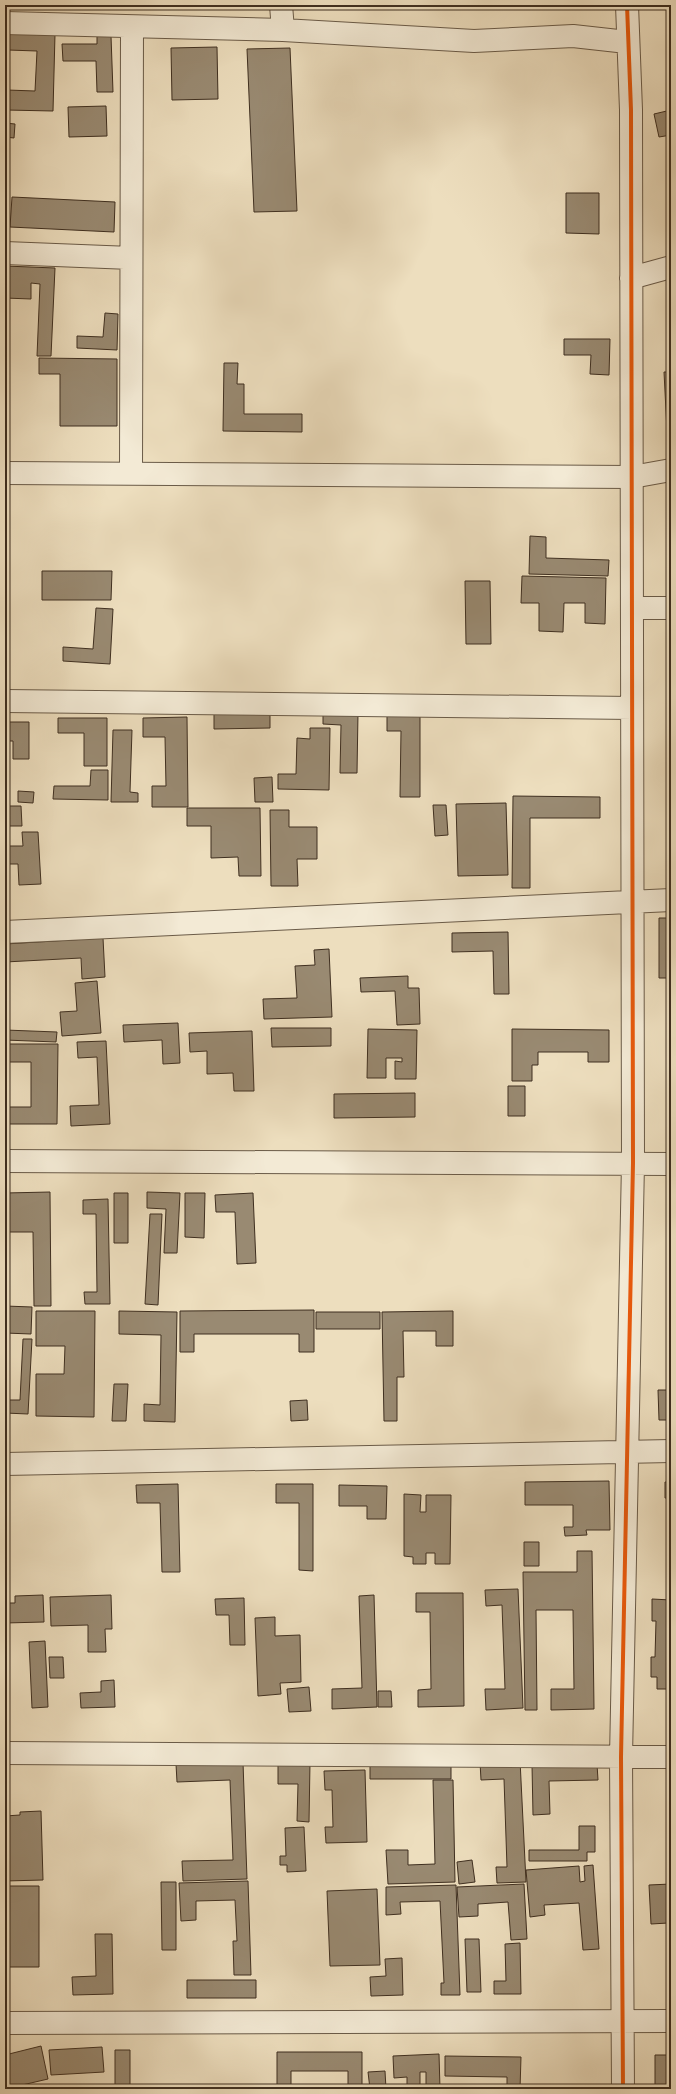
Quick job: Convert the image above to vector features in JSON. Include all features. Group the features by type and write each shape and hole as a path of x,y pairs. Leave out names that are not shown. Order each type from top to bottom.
{"street":[{"path":"281,5 283,30"},
{"path":"623,2089 621,1757 633,1163 631,110 627,42 627,5"},
{"path":"5,22 132,27 283,30 474,41 573,36 627,42"},
{"path":"131,473 132,27"},
{"path":"5,253 131,258"},
{"path":"631,278 671,267"},
{"path":"5,474 131,473 632,476 671,470"},
{"path":"632,608 671,608"},
{"path":"5,701 632,708"},
{"path":"5,932 671,900"},
{"path":"5,1161 671,1164"},
{"path":"5,1464 671,1451"},
{"path":"5,1753 671,1757"},
{"path":"5,2023 671,2021"}],"building":[{"path":"9,32 55,34 53,111 6,110 7,90 35,91 37,51 8,50"},
{"path":"97,36 111,36 113,92 97,92 96,61 63,61 62,44 97,44"},
{"path":"217,47 218,99 172,100 171,48"},
{"path":"290,48 297,211 254,212 247,49"},
{"path":"106,106 107,136 69,137 68,107"},
{"path":"671,110 671,135 659,137 654,114"},
{"path":"5,123 15,124 14,138 5,137"},
{"path":"566,193 599,193 599,234 566,233"},
{"path":"12,197 115,202 114,232 10,227"},
{"path":"5,266 55,268 51,356 37,356 40,284 31,283 31,299 5,298"},
{"path":"105,313 118,314 117,350 77,348 77,336 103,337"},
{"path":"564,339 610,339 609,375 590,374 591,355 564,355"},
{"path":"39,358 117,359 117,426 60,426 60,374 39,374"},
{"path":"224,363 238,363 237,384 244,384 244,414 302,414 302,432 223,431"},
{"path":"664,372 671,372 671,431 667,431"},
{"path":"530,536 546,537 546,558 609,560 608,576 529,574"},
{"path":"42,571 112,571 111,600 42,600"},
{"path":"522,576 606,578 605,624 585,623 585,603 564,603 563,632 539,631 539,603 521,603"},
{"path":"465,581 490,581 491,644 466,644"},
{"path":"96,608 113,609 110,664 63,661 63,647 93,649"},
{"path":"214,712 270,712 270,728 214,729"},
{"path":"323,713 358,713 357,773 340,773 341,725 323,724"},
{"path":"387,713 420,713 420,797 400,797 401,731 387,731"},
{"path":"187,717 188,807 152,807 152,786 166,786 165,737 143,737 143,718"},
{"path":"58,718 107,718 107,766 84,766 84,733 58,733"},
{"path":"5,722 29,722 29,759 13,759 13,741 5,741"},
{"path":"310,728 330,728 329,790 278,789 278,774 296,774 297,738 310,739"},
{"path":"113,730 132,730 130,792 138,793 138,802 111,802"},
{"path":"91,770 108,770 108,800 53,799 54,786 90,786"},
{"path":"272,777 273,802 255,802 254,778"},
{"path":"18,791 34,792 33,803 18,802"},
{"path":"513,796 600,797 600,818 530,818 530,888 512,888"},
{"path":"506,803 508,875 458,876 456,804"},
{"path":"433,805 446,805 448,835 435,836"},
{"path":"5,806 21,806 22,826 5,826"},
{"path":"187,808 260,808 261,876 239,876 238,857 211,858 211,826 187,826"},
{"path":"270,810 289,810 289,827 317,827 317,859 297,859 298,886 271,886"},
{"path":"22,832 38,832 41,884 19,885 18,864 5,864 5,846 23,846"},
{"path":"659,918 671,918 671,978 659,978"},
{"path":"508,932 509,994 494,994 493,951 452,952 452,933"},
{"path":"103,938 105,977 82,979 81,958 5,962 5,944"},
{"path":"329,949 332,1017 264,1019 263,999 297,998 295,966 315,965 314,950"},
{"path":"408,976 408,988 419,988 420,1024 397,1025 395,991 361,992 360,978"},
{"path":"97,981 101,1033 62,1036 60,1012 77,1011 75,983"},
{"path":"178,1023 180,1063 163,1064 162,1040 124,1042 123,1025"},
{"path":"271,1028 331,1028 331,1046 272,1047"},
{"path":"368,1029 417,1030 416,1079 395,1079 395,1061 402,1062 402,1058 386,1058 386,1078 367,1078"},
{"path":"512,1029 609,1030 609,1062 588,1062 588,1052 538,1052 538,1065 532,1065 532,1081 512,1081"},
{"path":"5,1030 57,1032 56,1042 5,1040"},
{"path":"252,1031 254,1091 234,1091 233,1073 207,1074 207,1051 190,1052 189,1033"},
{"path":"106,1041 110,1124 71,1126 70,1106 99,1105 97,1057 78,1058 77,1042"},
{"path":"5,1044 58,1044 57,1124 5,1124 5,1107 31,1107 31,1062 5,1062"},
{"path":"508,1086 525,1086 525,1116 508,1116"},
{"path":"415,1093 415,1117 334,1118 334,1094"},
{"path":"50,1192 51,1306 34,1306 33,1232 5,1232 5,1193"},
{"path":"147,1192 180,1193 177,1253 164,1253 166,1209 147,1208"},
{"path":"114,1193 128,1193 128,1243 114,1243"},
{"path":"185,1193 205,1193 204,1238 185,1237"},
{"path":"253,1193 256,1263 237,1264 235,1212 216,1212 215,1195"},
{"path":"108,1199 110,1304 85,1304 84,1292 97,1292 96,1214 83,1214 83,1200"},
{"path":"150,1214 162,1214 158,1305 145,1304"},
{"path":"5,1306 32,1307 31,1334 5,1333"},
{"path":"314,1310 314,1352 299,1352 299,1334 194,1334 194,1352 180,1352 180,1311"},
{"path":"36,1311 95,1311 94,1417 36,1416 36,1374 64,1374 65,1346 36,1346"},
{"path":"119,1311 177,1312 175,1422 144,1421 144,1404 160,1405 161,1335 119,1334"},
{"path":"453,1311 453,1346 436,1346 436,1331 403,1331 404,1377 397,1377 397,1421 384,1421 382,1312"},
{"path":"316,1312 380,1312 380,1329 316,1329"},
{"path":"23,1339 32,1339 28,1414 5,1413 5,1400 20,1400"},
{"path":"667,1376 671,1376 671,1420 659,1420 658,1390 667,1390"},
{"path":"114,1384 128,1384 126,1421 112,1421"},
{"path":"307,1400 308,1420 291,1421 290,1401"},
{"path":"609,1481 610,1530 586,1530 587,1535 565,1536 564,1527 573,1527 573,1505 525,1505 525,1482"},
{"path":"665,1482 671,1482 671,1498 665,1498"},
{"path":"178,1484 180,1572 162,1572 160,1503 137,1503 136,1485"},
{"path":"276,1484 313,1484 313,1571 299,1570 299,1503 276,1503"},
{"path":"339,1485 387,1486 386,1519 367,1519 367,1506 339,1506"},
{"path":"404,1494 421,1495 420,1512 426,1512 426,1495 451,1495 450,1564 435,1564 435,1553 426,1553 426,1564 413,1564 413,1557 404,1556"},
{"path":"524,1542 539,1542 539,1566 524,1566"},
{"path":"577,1551 592,1551 594,1709 551,1710 551,1689 574,1689 573,1610 536,1610 537,1710 525,1710 523,1572 577,1572"},
{"path":"518,1589 523,1708 486,1710 485,1689 505,1689 502,1605 486,1606 485,1590"},
{"path":"416,1593 463,1593 464,1706 418,1707 418,1690 431,1689 430,1612 416,1612"},
{"path":"43,1595 44,1622 5,1623 5,1603 15,1603 15,1596"},
{"path":"111,1595 112,1629 105,1629 106,1652 88,1652 88,1625 51,1626 50,1597"},
{"path":"374,1595 377,1707 332,1709 332,1689 362,1688 359,1596"},
{"path":"244,1598 245,1645 230,1645 229,1615 216,1615 215,1599"},
{"path":"652,1599 671,1600 671,1689 657,1689 657,1677 651,1677 651,1657 655,1657 656,1621 652,1621"},
{"path":"275,1617 275,1636 300,1635 301,1682 280,1683 281,1694 258,1696 255,1618"},
{"path":"45,1641 48,1707 32,1708 29,1642"},
{"path":"49,1657 63,1657 64,1678 50,1678"},
{"path":"114,1680 115,1707 81,1708 80,1693 101,1692 101,1681"},
{"path":"309,1687 311,1711 289,1712 287,1689"},
{"path":"378,1691 391,1691 392,1707 378,1707"},
{"path":"520,1760 526,1882 497,1883 496,1867 507,1867 504,1779 481,1780 480,1762"},
{"path":"370,1761 451,1761 451,1779 370,1779"},
{"path":"243,1762 247,1879 183,1881 182,1861 233,1860 230,1780 177,1782 176,1764"},
{"path":"278,1762 310,1763 309,1822 297,1821 298,1784 278,1784"},
{"path":"597,1764 598,1780 549,1781 550,1814 533,1815 532,1765"},
{"path":"365,1770 367,1842 326,1843 325,1827 333,1827 332,1790 325,1790 324,1771"},
{"path":"433,1780 453,1780 455,1882 388,1884 386,1850 408,1850 408,1865 435,1864"},
{"path":"41,1811 43,1880 5,1881 5,1816 20,1815 20,1812"},
{"path":"579,1826 595,1826 595,1852 587,1852 587,1861 529,1861 529,1850 579,1850"},
{"path":"304,1827 306,1871 287,1872 287,1865 280,1865 280,1856 286,1856 285,1828"},
{"path":"472,1860 475,1882 459,1884 457,1862"},
{"path":"593,1865 599,1949 583,1950 579,1903 544,1905 545,1915 530,1917 526,1870 579,1866 580,1882 585,1881 584,1866"},
{"path":"248,1881 251,1975 234,1975 233,1941 237,1941 235,1900 196,1901 196,1920 181,1921 179,1883"},
{"path":"161,1882 176,1882 176,1950 162,1950"},
{"path":"524,1884 527,1939 511,1940 508,1902 478,1904 478,1916 459,1917 457,1887"},
{"path":"671,1884 671,1915 667,1915 668,1923 651,1924 649,1885"},
{"path":"456,1885 460,1995 441,1995 441,1983 444,1983 440,1901 400,1902 401,1914 386,1915 386,1887"},
{"path":"5,1886 39,1886 39,1967 5,1967"},
{"path":"377,1889 380,1965 330,1966 327,1891"},
{"path":"95,1934 112,1934 113,1994 73,1995 72,1977 96,1976"},
{"path":"465,1939 479,1939 481,1992 467,1992"},
{"path":"520,1943 521,1994 494,1994 494,1981 506,1981 505,1944"},
{"path":"402,1958 403,1995 371,1996 370,1977 386,1976 385,1959"},
{"path":"187,1980 256,1980 256,1998 187,1998"},
{"path":"41,2046 48,2079 5,2089 5,2055"},
{"path":"102,2047 104,2072 51,2075 49,2050"},
{"path":"115,2050 130,2050 130,2089 115,2089"},
{"path":"277,2052 362,2052 362,2089 348,2089 348,2071 291,2071 291,2089 277,2089"},
{"path":"439,2054 440,2089 426,2089 426,2072 420,2072 420,2089 407,2089 407,2077 394,2078 393,2056"},
{"path":"655,2055 671,2055 671,2089 655,2089"},
{"path":"445,2056 521,2057 520,2089 507,2089 507,2077 445,2076"},
{"path":"385,2071 386,2089 370,2089 368,2072"}],"cycle path":[{"path":"623,2089 621,1757 633,1163 631,110 627,5"}]}
